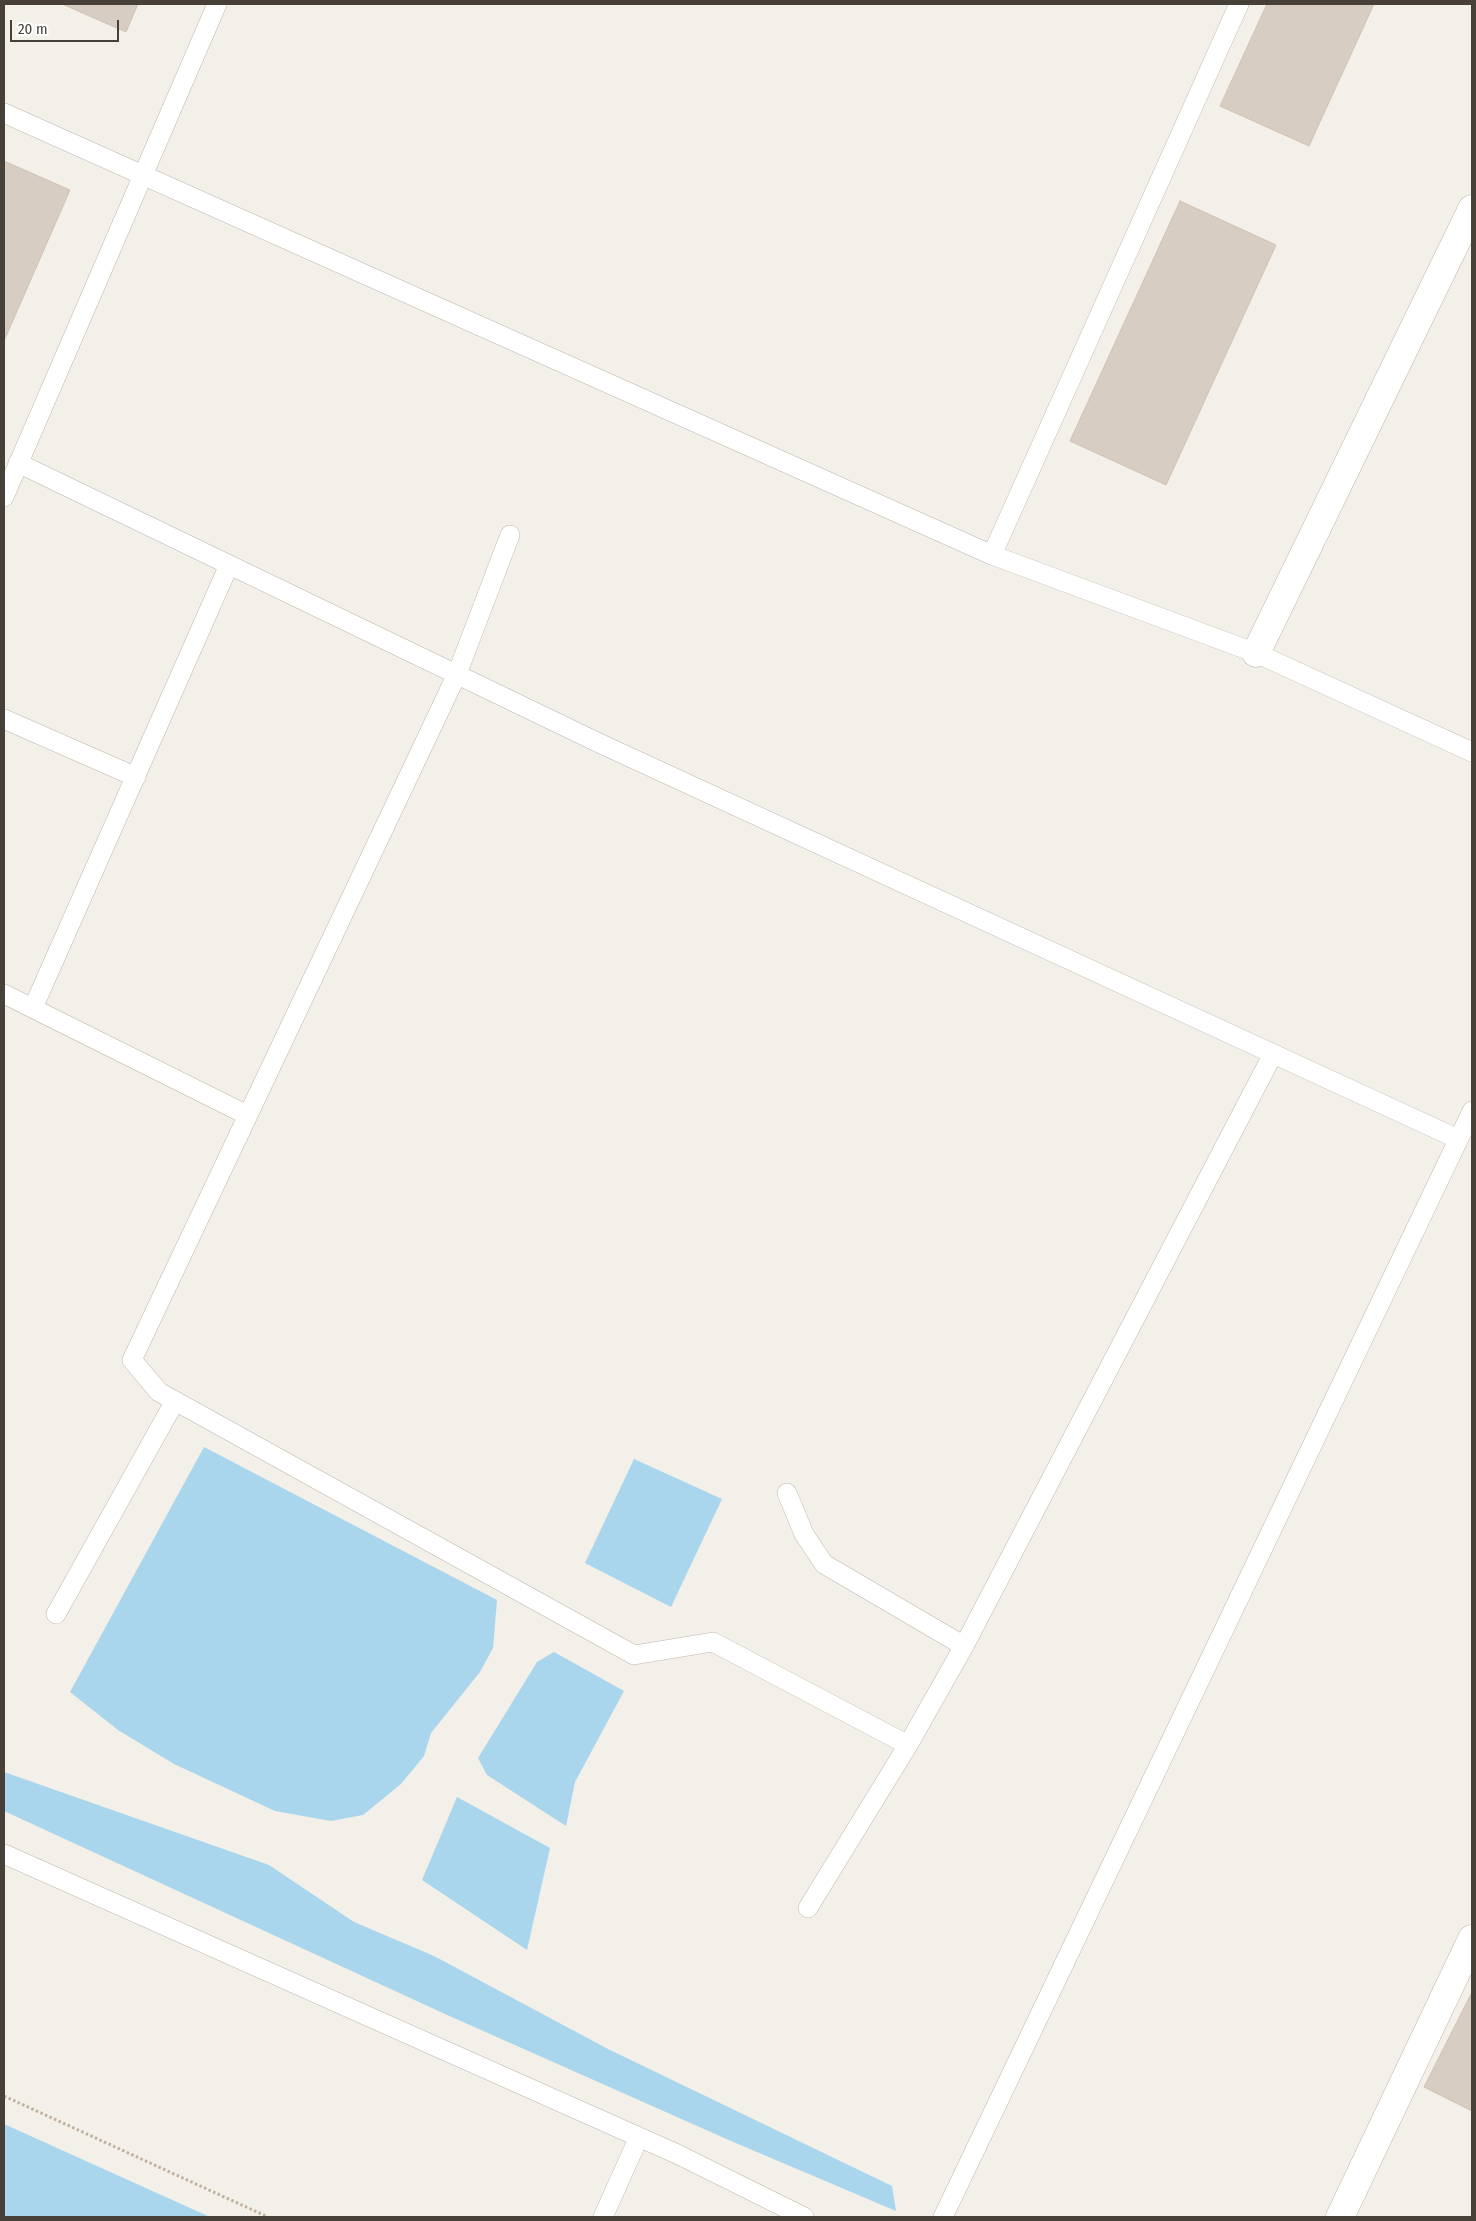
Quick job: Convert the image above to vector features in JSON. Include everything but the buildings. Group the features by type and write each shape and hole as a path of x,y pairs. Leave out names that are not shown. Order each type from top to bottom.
{"street":[{"path":"1256,653 1472,209"},
{"path":"1340,2217 1472,1938"}],"lane":[{"path":"4,497 217,4"},
{"path":"992,555 1239,4"},
{"path":"4,113 992,555 1256,653 1472,752"},
{"path":"18,464 617,752 1458,1139"},
{"path":"510,535 457,674 132,1360 159,1392 634,1655 714,1642 908,1745"},
{"path":"32,1008 229,566"},
{"path":"4,719 136,777"},
{"path":"4,994 247,1116"},
{"path":"808,1908 908,1745 964,1646 1272,1054"},
{"path":"943,2217 1472,1111"},
{"path":"56,1614 175,1401"},
{"path":"787,1492 804,1534 824,1564 964,1646"},
{"path":"4,1854 639,2137 804,2217"},
{"path":"603,2217 639,2137"}],"path":[{"path":"4,2096 268,2217"}],"water":[{"path":"204,1447 497,1600 493,1648 480,1672 431,1733 424,1756 401,1784 363,1815 331,1821 275,1811 174,1764 118,1730 70,1692"},
{"path":"634,1459 722,1499 671,1607 585,1563"},
{"path":"554,1652 624,1691 575,1782 566,1826 487,1775 478,1758 537,1662"},
{"path":"4,1772 269,1865 354,1922 434,1956 608,2049 892,2186 896,2211 731,2141 445,2014 4,1811"},
{"path":"457,1797 550,1848 527,1950 422,1880"},
{"path":"4,2124 210,2217 4,2217"}]}
